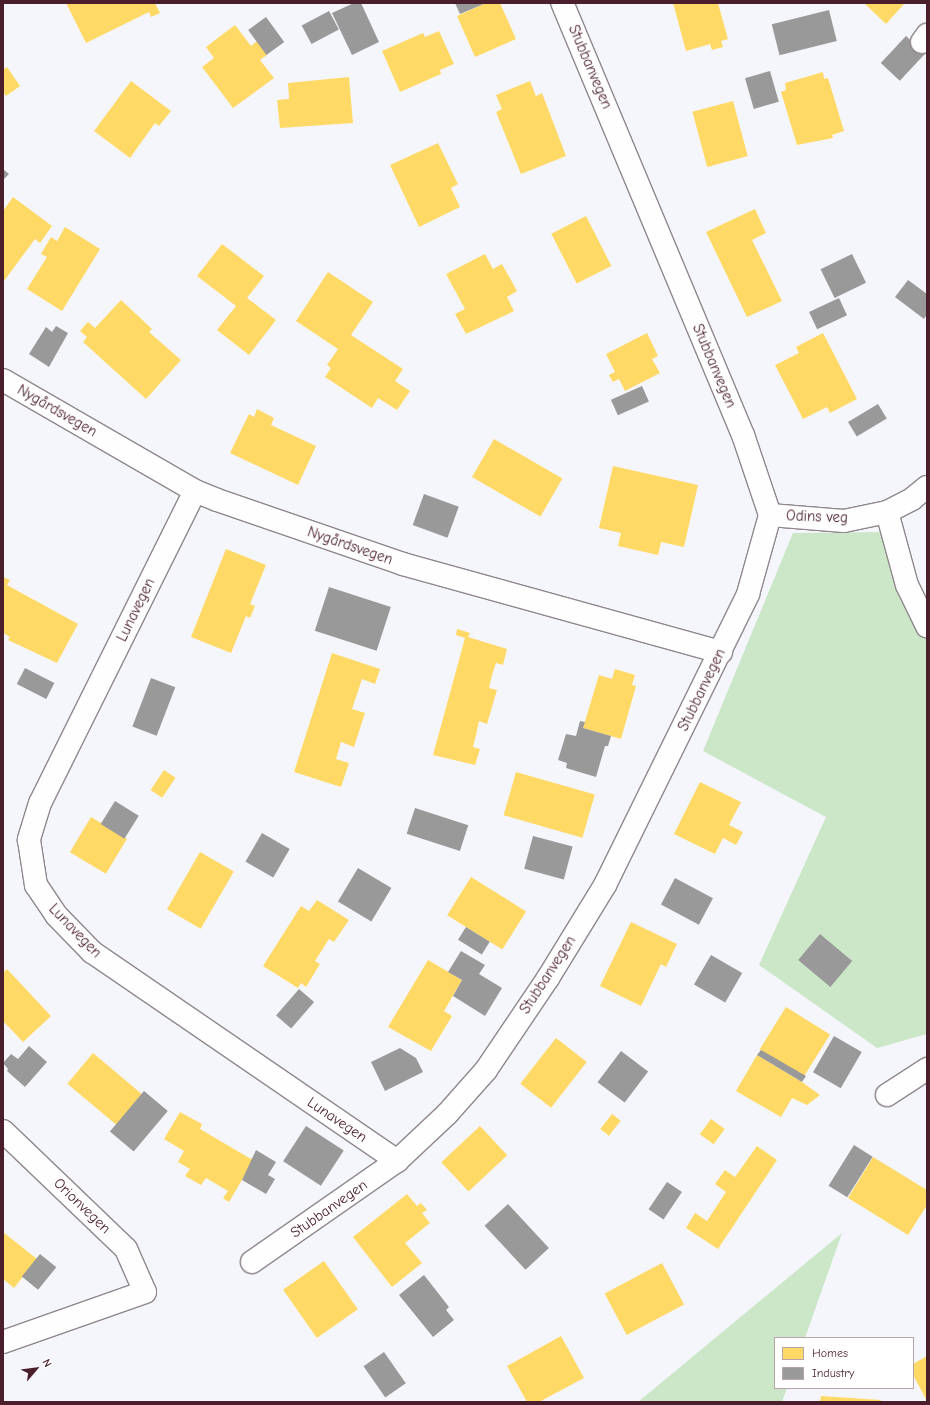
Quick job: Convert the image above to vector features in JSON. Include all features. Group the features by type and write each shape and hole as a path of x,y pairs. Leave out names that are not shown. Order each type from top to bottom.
{"street":[{"name":"Stubbanvegen","path":"252,1262 397,1161 447,1114 486,1070 548,978 605,885 721,652 748,594 770,516 743,435 562,3"},
{"name":"Nygårdsvegen","path":"3,380 195,491 403,564 721,652"},
{"name":"Odins veg","path":"770,516 844,521 887,512 912,499 927,487"},
{"name":"Lunavegen","path":"195,491 40,803 30,840 36,885 56,916 92,952 397,1161"},
{"path":"887,512 907,585 927,626"},
{"path":"887,1095 927,1070"},
{"name":"Orionvegen","path":"3,1131 126,1249 145,1292 3,1342"}],"green space":[{"path":"888,532 927,634 927,1034 877,1048 759,965 826,817 703,751 793,533"},
{"path":"842,1233 805,1337 774,1337 774,1389 787,1389 782,1402 638,1402"}],"building: Homes":[{"path":"66,3 155,3 160,13 151,17 149,12 86,43"},
{"path":"486,3 500,3 516,39 475,57 457,16"},
{"path":"673,3 718,3 728,39 721,41 723,47 712,50 710,44 686,51"},
{"path":"864,3 905,3 886,24"},
{"path":"235,25 251,46 257,41 267,55 260,60 274,78 233,108 202,67 214,58 206,47"},
{"path":"439,31 454,64 440,70 441,74 400,92 382,51 423,33 425,37"},
{"path":"7,67 20,86 6,96 3,92 3,70"},
{"path":"823,72 824,79 828,78 844,131 832,135 833,138 797,145 781,92 786,90 785,83"},
{"path":"349,77 353,123 280,128 277,100 289,99 288,83"},
{"path":"131,81 171,111 159,126 155,123 130,158 94,131"},
{"path":"530,81 536,96 542,93 566,156 521,174 496,112 502,109 496,95"},
{"path":"733,101 748,156 707,167 692,112"},
{"path":"438,143 458,184 451,188 460,207 419,227 390,165"},
{"path":"13,197 52,226 40,243 35,239 4,281 3,211"},
{"path":"755,209 766,233 752,240 782,301 747,317 706,232"},
{"path":"586,216 611,266 577,284 551,234"},
{"path":"65,227 100,249 62,311 27,289 47,257 41,254 51,237 57,241"},
{"path":"222,244 264,276 247,298 276,320 249,355 217,330 236,306 197,276"},
{"path":"485,254 493,269 502,264 517,291 507,297 514,311 466,334 455,314 465,309 446,274"},
{"path":"328,272 373,302 351,335 403,369 395,381 410,391 397,410 378,398 372,408 325,377 331,368 327,365 338,349 296,321"},
{"path":"121,300 152,329 149,332 181,360 146,399 83,342 87,337 80,331 88,322 95,328"},
{"path":"647,333 658,356 652,359 660,373 625,391 619,379 613,382 609,375 615,372 606,354"},
{"path":"823,333 857,399 830,413 827,407 803,419 775,365 799,353 796,347"},
{"path":"257,409 274,418 271,425 316,446 298,485 230,453 249,414 254,417"},
{"path":"494,439 562,478 540,517 472,477"},
{"path":"613,466 698,485 684,547 661,542 658,555 618,546 621,533 599,528"},
{"path":"226,549 266,565 250,604 255,606 250,618 246,616 231,653 191,637"},
{"path":"3,577 10,580 7,585 78,624 57,663 8,640 10,637 3,633"},
{"path":"457,629 470,633 468,637 507,649 503,665 496,663 492,675 489,688 497,690 487,724 479,721 473,747 480,749 475,765 433,755 465,638 456,635"},
{"path":"332,653 380,669 375,684 362,679 352,709 365,713 354,747 341,742 336,759 349,763 341,787 294,772"},
{"path":"615,669 635,675 632,685 636,686 621,739 583,728 599,675 612,679"},
{"path":"164,770 176,778 162,798 151,790"},
{"path":"516,772 595,795 582,838 504,815"},
{"path":"700,782 741,802 729,825 743,832 736,845 723,838 715,854 674,834"},
{"path":"91,817 127,839 106,874 70,852"},
{"path":"200,852 234,872 201,929 167,909"},
{"path":"471,877 526,911 502,950 447,915"},
{"path":"317,900 349,920 334,942 329,939 315,961 320,964 306,987 301,983 298,988 263,966 301,906 309,911"},
{"path":"631,922 677,944 666,967 661,964 641,1006 600,986"},
{"path":"428,960 462,980 444,1011 452,1016 431,1051 388,1027"},
{"path":"7,969 51,1016 23,1042 3,1021 3,973"},
{"path":"786,1007 830,1035 804,1077 760,1049"},
{"path":"556,1038 587,1062 551,1108 520,1084"},
{"path":"93,1053 142,1094 116,1125 67,1084"},
{"path":"757,1055 802,1082 820,1095 807,1105 792,1098 781,1117 736,1091"},
{"path":"180,1112 202,1124 200,1129 251,1159 252,1157 253,1161 229,1202 223,1198 228,1191 206,1178 201,1185 185,1176 190,1169 178,1162 184,1151 164,1139"},
{"path":"612,1114 621,1121 609,1136 600,1129"},
{"path":"711,1119 725,1129 714,1144 700,1134"},
{"path":"480,1126 507,1155 469,1191 441,1162"},
{"path":"757,1146 777,1160 718,1249 686,1228 695,1213 707,1221 726,1192 715,1184 725,1170 735,1177"},
{"path":"873,1157 927,1190 927,1205 908,1235 848,1198"},
{"path":"407,1194 417,1206 421,1203 427,1210 422,1213 430,1223 405,1243 422,1263 392,1287 353,1237"},
{"path":"3,1232 37,1259 14,1288 3,1279"},
{"path":"324,1261 358,1309 317,1338 283,1290"},
{"path":"662,1263 684,1304 627,1335 605,1294"},
{"path":"561,1336 584,1378 539,1402 527,1402 507,1366"},
{"path":"927,1356 927,1401 914,1377 914,1363"},
{"path":"821,1396 881,1400 880,1402 820,1402"}],"building: Industry":[{"path":"354,3 361,3 379,42 352,55 332,13"},
{"path":"455,3 486,3 460,14"},
{"path":"829,10 837,41 779,55 772,24"},
{"path":"329,11 339,30 311,44 302,26"},
{"path":"266,17 284,42 266,55 248,30"},
{"path":"906,36 925,54 900,81 881,63"},
{"path":"770,71 779,102 754,109 745,78"},
{"path":"3,169 9,174 3,180"},
{"path":"852,254 866,283 835,298 821,269"},
{"path":"908,280 927,294 927,314 924,319 895,297"},
{"path":"839,298 847,315 817,329 809,312"},
{"path":"56,326 68,333 49,367 29,354 46,327 52,332"},
{"path":"642,386 649,402 618,415 611,400"},
{"path":"878,404 887,419 857,437 848,422"},
{"path":"424,494 459,507 447,538 413,525"},
{"path":"329,587 391,607 377,651 315,631"},
{"path":"25,668 54,683 46,699 17,684"},
{"path":"151,678 175,687 157,736 132,727"},
{"path":"580,721 585,722 583,728 611,736 608,746 605,746 596,777 566,768 567,763 558,760 566,734 576,736"},
{"path":"115,801 139,816 124,839 101,824"},
{"path":"415,808 468,825 460,851 407,834"},
{"path":"262,833 290,849 273,878 246,862"},
{"path":"533,836 573,847 564,879 524,869"},
{"path":"358,868 391,888 371,922 338,901"},
{"path":"675,878 713,898 699,925 661,904"},
{"path":"466,927 490,942 482,955 458,940"},
{"path":"820,934 852,961 830,987 798,960"},
{"path":"461,951 485,965 479,974 502,988 485,1016 453,996 462,980 448,972"},
{"path":"711,955 742,973 725,1002 694,984"},
{"path":"299,989 314,1002 291,1029 276,1015"},
{"path":"834,1036 862,1052 841,1088 813,1072"},
{"path":"29,1046 47,1062 25,1087 7,1071 8,1069 3,1063 11,1054 18,1059"},
{"path":"400,1048 416,1058 423,1072 385,1091 371,1062"},
{"path":"761,1050 806,1076 802,1082 757,1055"},
{"path":"621,1051 648,1071 625,1103 598,1082"},
{"path":"144,1091 168,1111 134,1152 110,1132"},
{"path":"306,1126 344,1151 321,1186 283,1161"},
{"path":"854,1145 873,1157 847,1197 829,1186"},
{"path":"256,1150 276,1162 268,1175 275,1179 266,1194 242,1180"},
{"path":"667,1182 682,1192 663,1219 649,1209"},
{"path":"508,1204 549,1248 526,1270 485,1226"},
{"path":"40,1254 56,1267 38,1290 22,1277"},
{"path":"424,1275 449,1307 446,1310 454,1320 433,1337 399,1295"},
{"path":"384,1352 406,1383 385,1397 364,1366"}]}
